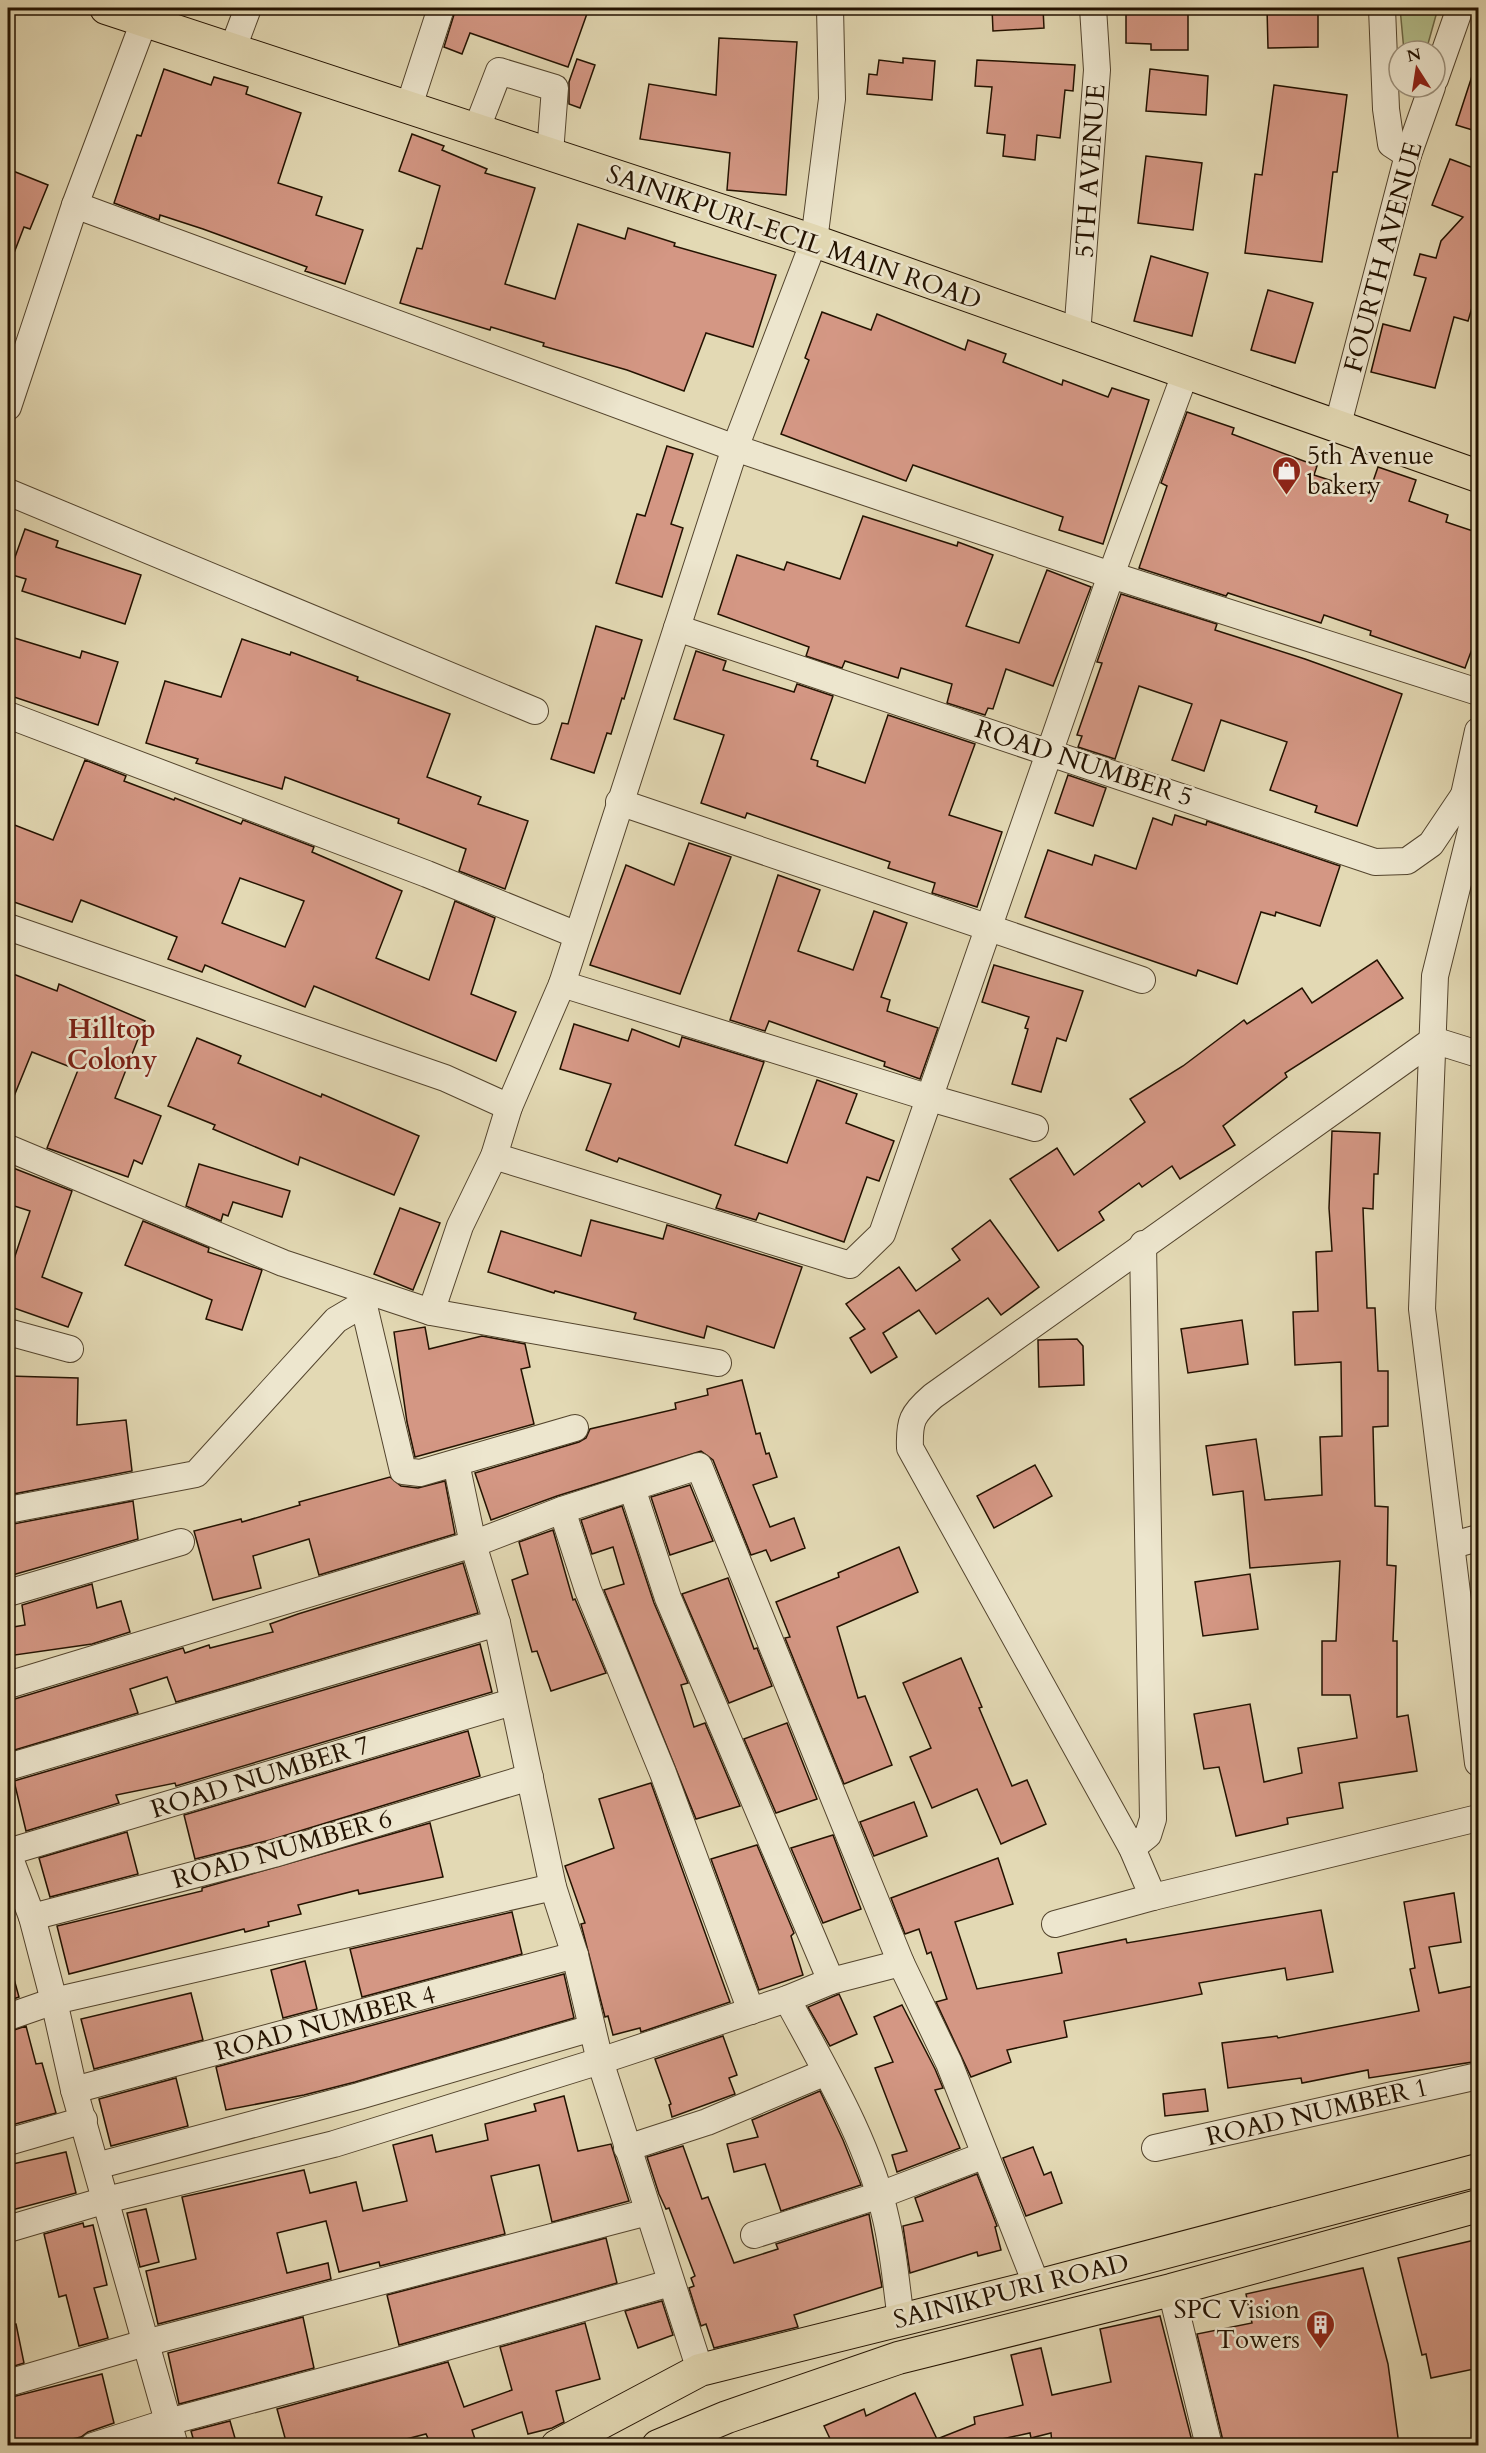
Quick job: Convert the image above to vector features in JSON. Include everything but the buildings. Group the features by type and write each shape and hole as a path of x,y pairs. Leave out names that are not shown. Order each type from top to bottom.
{"main road":[{"name":"SAINIKPURI-ECIL MAIN ROAD","path":"106,8 147,14 233,48 814,242 1337,428 1479,476"},
{"name":"SAINIKPURI ROAD","path":"557,2445 700,2370 1037,2286 1479,2170"},
{"name":"SAINIKPURI ROAD","path":"658,2445 727,2417 898,2358 1171,2290 1479,2206"}],"street":[{"path":"233,48 248,8"},
{"path":"409,106 441,8"},
{"path":"430,1312 460,1226 494,1156 509,1107 562,984 735,448 814,242 832,99 830,8"},
{"name":"5TH AVENUE","path":"1077,335 1098,70 1093,8"},
{"path":"1382,8 1386,109 1391,144 1408,155"},
{"path":"1447,45 1460,8"},
{"path":"8,407 75,205 147,14"},
{"path":"477,128 499,71 555,88 550,153"},
{"name":"FOURTH AVENUE","path":"1337,428 1408,155 1428,99"},
{"path":"75,205 735,448 1111,575 1479,692"},
{"path":"494,1156 850,1265 882,1234 1111,575 1185,374"},
{"path":"8,492 535,711"},
{"name":"ROAD NUMBER 5","path":"677,628 1375,862 1407,861 1431,844 1464,795"},
{"path":"8,715 427,874 577,935"},
{"path":"1479,731 1464,795 1476,818 1435,976 1422,1309 1479,1763"},
{"path":"619,802 1142,980"},
{"path":"8,927 445,1078 509,1107"},
{"path":"562,984 930,1098 1035,1128"},
{"path":"1433,1040 1479,1054"},
{"path":"1153,1897 1132,1848 910,1448 909,1427 916,1410 933,1396 1143,1244 1433,1040"},
{"path":"8,1148 361,1296 430,1312 718,1363"},
{"path":"1132,1848 1148,1835 1154,1819 1143,1244"},
{"path":"361,1296 403,1471 420,1473 575,1428"},
{"path":"8,1510 196,1474 336,1320 361,1296"},
{"path":"8,1332 70,1349"},
{"path":"456,1463 473,1544 496,1623 553,1887 575,1955 600,2061 700,2370"},
{"path":"8,1685 473,1544 562,1510 699,1466 901,1963 949,2063 1037,2286"},
{"path":"632,1488 668,1598 831,1981"},
{"path":"562,1510 588,1590 663,1773 751,2011"},
{"path":"1453,1545 1479,1538"},
{"path":"8,1593 181,1542"},
{"path":"8,1767 496,1623"},
{"name":"ROAD NUMBER 7","path":"8,1852 512,1702"},
{"name":"ROAD NUMBER 6","path":"32,1917 274,1854 530,1776"},
{"path":"1055,1924 1153,1897 1479,1818"},
{"path":"8,1852 32,1917 74,2090 172,2434"},
{"path":"8,2017 54,2001 553,1887"},
{"name":"ROAD NUMBER 4","path":"74,2090 575,1955"},
{"path":"8,2229 106,2200 334,2144 600,2061 787,1999 831,1981 901,1963"},
{"path":"787,1999 844,2107 880,2195 887,2220 900,2319"},
{"path":"96,2166 359,2096 592,2028"},
{"path":"627,2148 707,2122 826,2072"},
{"name":"ROAD NUMBER 1","path":"1155,2148 1479,2076"},
{"path":"8,2142 84,2120"},
{"path":"754,2235 880,2195 985,2155"},
{"path":"8,2383 145,2343 648,2212"},
{"path":"93,2445 172,2434 394,2362 670,2283"},
{"path":"1171,2290 1209,2445"}],"green space":[{"path":"1400,8 1438,8 1429,39 1403,39"}],"place":[{"name":"5th Avenue bakery","path":"1286,496"},
{"name":"SPC Vision Towers","path":"1321,2350"}],"district":[{"name":"Hilltop Colony","path":"112,1044"}]}
